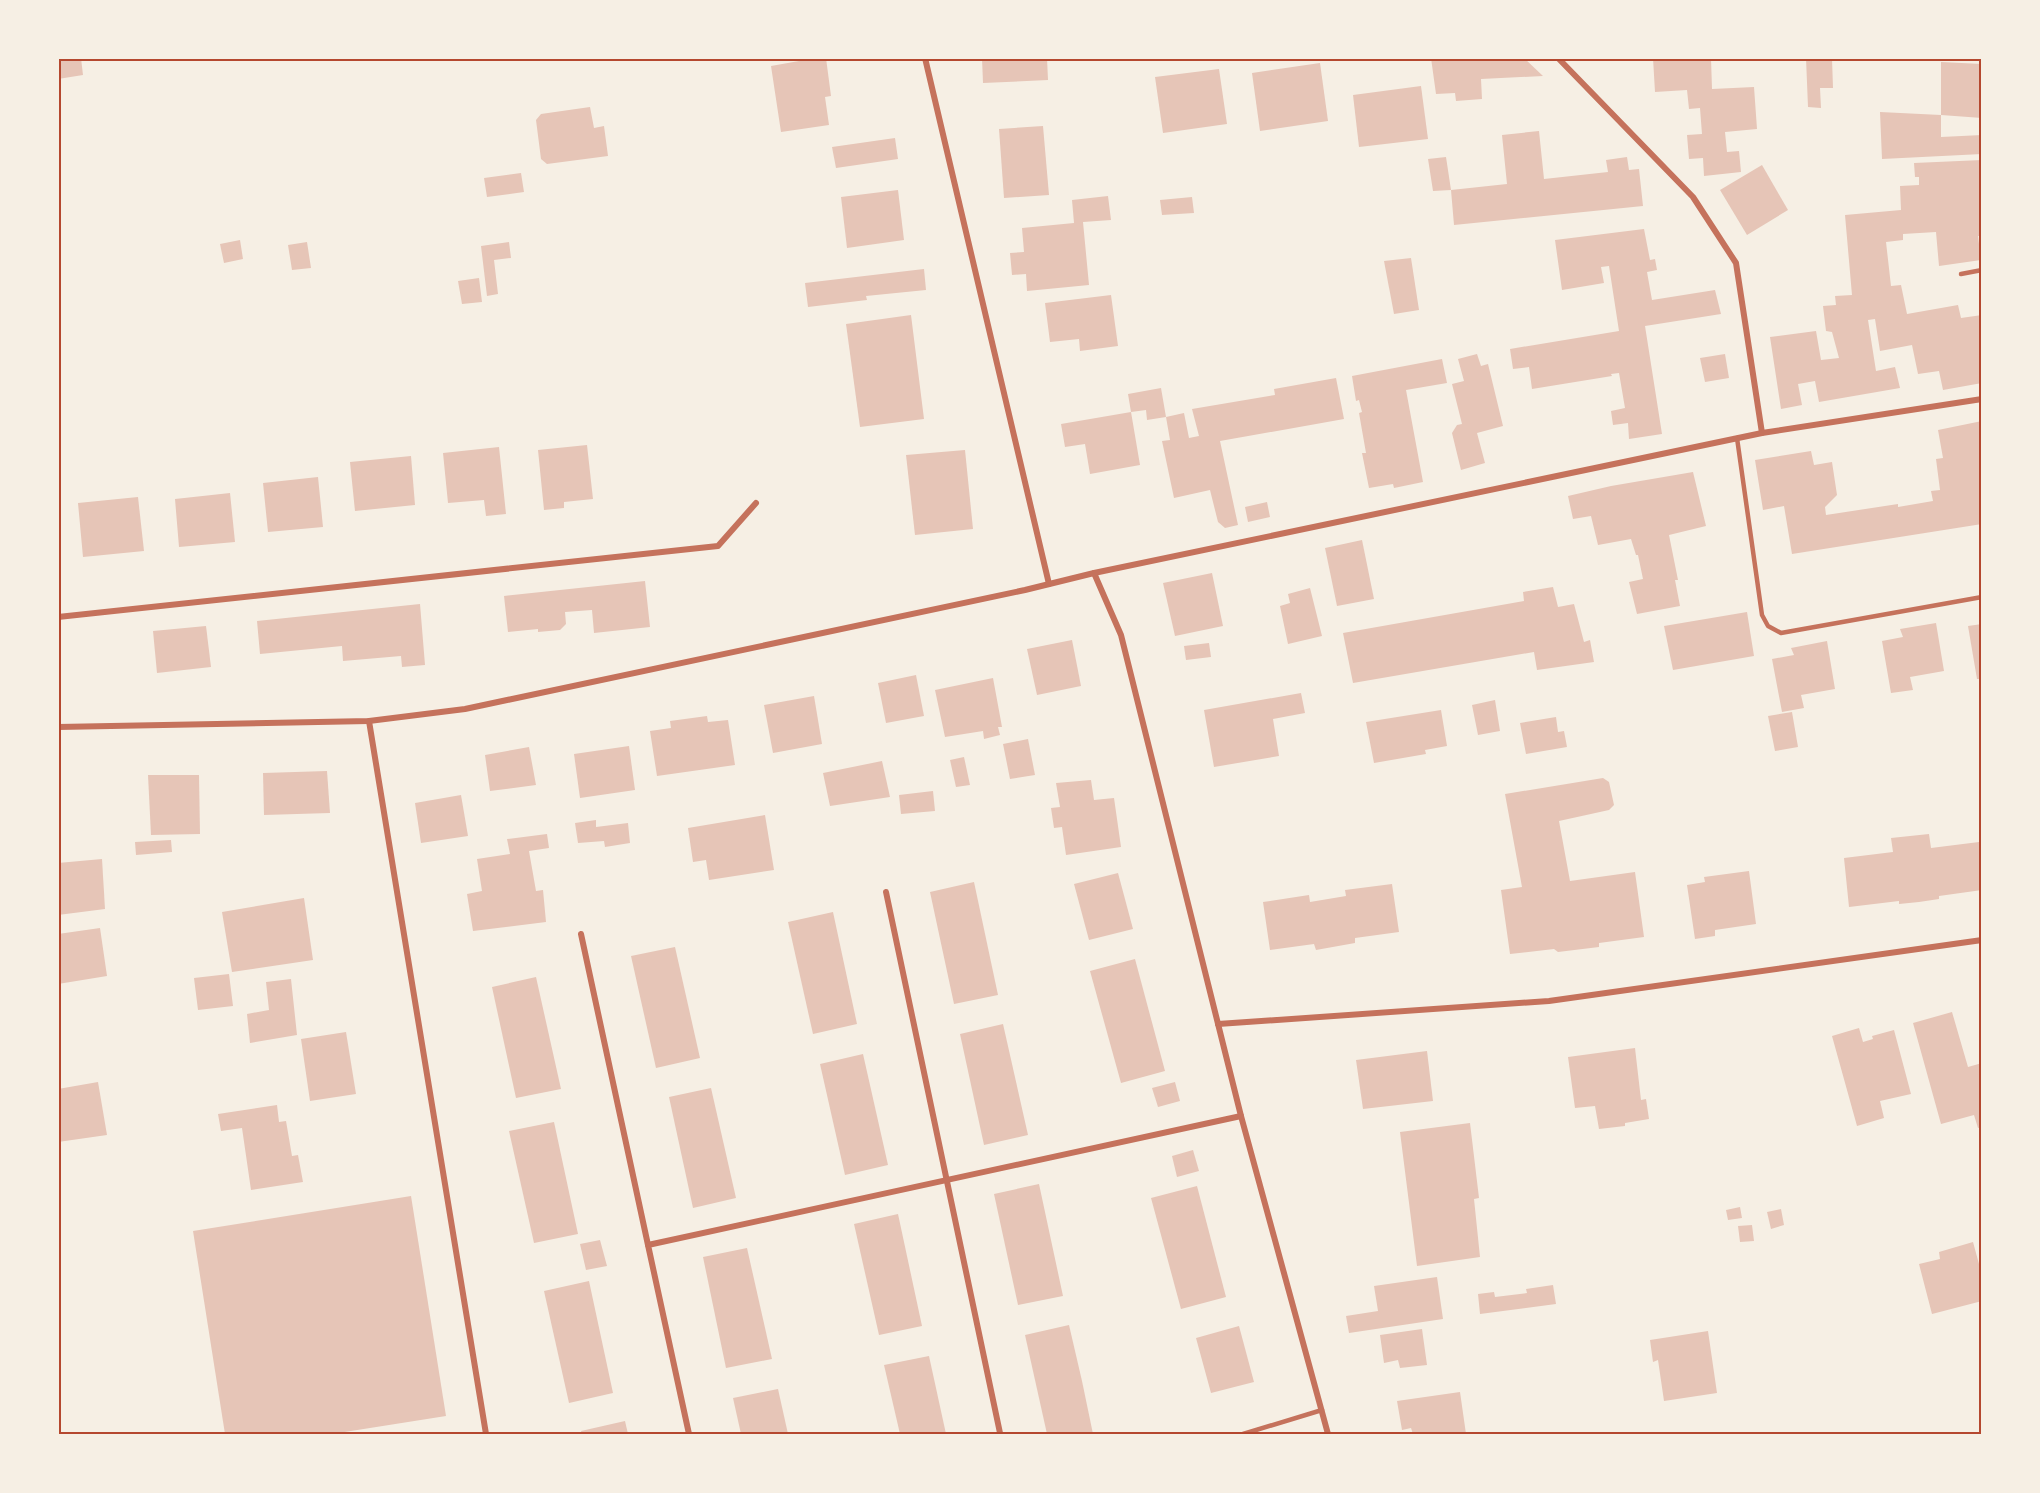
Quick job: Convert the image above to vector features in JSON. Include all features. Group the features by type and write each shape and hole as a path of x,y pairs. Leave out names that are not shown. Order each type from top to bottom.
{"street":[{"path":"925,58 1049,584"},
{"path":"1558,58 1693,197 1736,263 1761,433"},
{"path":"58,727 369,721 465,710 1094,573 1761,433 1982,399"},
{"path":"58,617 718,546 756,503"},
{"path":"1094,573 1121,635 1241,1116 1328,1434"},
{"path":"369,721 486,1434"},
{"path":"886,892 999,1433"},
{"path":"581,934 689,1434"},
{"path":"1218,1024 1549,1001 1982,940"},
{"path":"648,1245 1241,1116"}],"lane":[{"path":"1961,274 1982,270"},
{"path":"1737,438 1762,615 1768,626 1781,633 1982,597"},
{"path":"1243,1434 1322,1410"}],"building":[{"path":"58,58 81,58 83,75 58,79"},
{"path":"826,58 831,96 825,97 829,125 781,132 771,66"},
{"path":"982,58 1047,58 1048,80 983,83"},
{"path":"1431,58 1524,58 1543,76 1481,79 1482,99 1456,101 1455,93 1436,94"},
{"path":"1653,58 1711,58 1712,89 1754,87 1757,129 1725,132 1727,152 1739,151 1741,172 1704,176 1703,158 1689,159 1687,135 1702,134 1700,108 1689,109 1687,90 1655,92"},
{"path":"1806,58 1832,58 1833,88 1820,88 1821,108 1808,107"},
{"path":"1941,62 1982,64 1982,118 1941,115"},
{"path":"1320,63 1328,121 1260,131 1252,73"},
{"path":"1219,69 1227,124 1163,133 1155,77"},
{"path":"1421,86 1428,139 1359,147 1353,95"},
{"path":"590,107 594,128 604,126 608,156 547,164 541,159 536,120 541,114"},
{"path":"1880,112 1941,115 1941,137 1982,135 1982,154 1882,159"},
{"path":"1043,126 1049,195 1004,198 999,129"},
{"path":"1539,131 1544,179 1608,172 1606,160 1627,157 1629,170 1639,169 1643,206 1454,225 1451,190 1507,184 1502,135"},
{"path":"895,138 898,159 836,168 832,147"},
{"path":"1446,157 1451,190 1433,191 1428,159"},
{"path":"1982,160 1982,186 1980,186 1982,236 1978,236 1981,260 1939,266 1936,232 1903,234 1903,240 1886,242 1891,286 1901,285 1907,314 1958,305 1961,318 1982,315 1982,383 1943,390 1939,371 1918,374 1912,345 1880,351 1875,319 1868,320 1876,371 1895,367 1900,388 1819,402 1815,381 1798,384 1802,405 1781,409 1770,337 1816,331 1821,360 1839,358 1832,332 1826,331 1823,306 1836,305 1835,296 1852,295 1845,215 1901,210 1900,186 1919,185 1919,177 1915,177 1914,163"},
{"path":"1762,165 1788,210 1747,235 1720,190"},
{"path":"521,173 524,192 487,197 484,178"},
{"path":"898,190 904,240 847,248 841,197"},
{"path":"1108,196 1111,220 1083,222 1089,285 1027,291 1026,274 1012,275 1010,253 1024,252 1022,228 1074,223 1072,200"},
{"path":"1192,197 1194,213 1162,215 1160,200"},
{"path":"1644,229 1650,260 1655,259 1657,270 1647,272 1652,300 1715,290 1721,314 1645,326 1662,434 1629,439 1628,423 1613,425 1611,411 1625,408 1619,373 1532,389 1529,367 1513,369 1510,349 1619,331 1609,266 1601,267 1604,283 1562,290 1555,240"},
{"path":"240,240 243,259 224,263 220,244"},
{"path":"307,242 311,268 292,270 288,245"},
{"path":"509,242 511,258 494,260 498,294 487,296 481,246"},
{"path":"1411,258 1419,310 1394,314 1384,261"},
{"path":"924,269 926,290 866,296 867,300 808,307 805,283"},
{"path":"479,278 482,302 462,304 458,281"},
{"path":"1111,295 1118,346 1080,351 1079,339 1050,342 1045,303"},
{"path":"911,315 924,419 860,427 846,324"},
{"path":"1477,354 1481,366 1488,364 1503,426 1477,433 1485,463 1461,470 1452,433 1457,425 1462,424 1452,384 1464,381 1458,359"},
{"path":"1725,354 1729,378 1705,382 1700,358"},
{"path":"1442,359 1447,383 1406,390 1423,482 1394,488 1393,484 1369,488 1362,453 1366,453 1359,413 1362,412 1359,400 1356,401 1352,376"},
{"path":"1336,378 1344,419 1220,441 1238,525 1225,528 1218,522 1210,490 1174,498 1162,441 1170,440 1166,417 1184,413 1189,438 1199,436 1192,409 1275,395 1274,389"},
{"path":"1161,388 1166,417 1147,420 1146,410 1131,412 1128,394"},
{"path":"1131,412 1140,465 1090,474 1085,444 1065,447 1061,424"},
{"path":"1982,421 1982,524 1792,554 1784,506 1763,510 1755,460 1811,451 1814,465 1832,462 1837,495 1825,507 1826,515 1933,501 1931,491 1940,490 1936,459 1943,458 1938,430"},
{"path":"587,445 593,499 564,502 564,508 544,510 538,450"},
{"path":"499,447 506,514 486,516 484,500 448,503 443,453"},
{"path":"965,450 973,529 915,535 906,455"},
{"path":"411,456 415,505 355,511 350,462"},
{"path":"1693,472 1706,526 1669,535 1678,580 1675,580 1680,606 1637,614 1629,582 1643,579 1638,555 1636,555 1631,539 1598,545 1591,516 1573,519 1568,496"},
{"path":"318,477 323,527 268,532 263,483"},
{"path":"230,493 235,542 179,547 175,499"},
{"path":"138,497 144,551 83,557 78,503"},
{"path":"1267,502 1270,517 1248,522 1245,507"},
{"path":"1362,540 1374,599 1337,606 1325,548"},
{"path":"1212,573 1223,626 1175,636 1163,583"},
{"path":"645,581 650,627 594,633 592,610 565,612 566,624 560,630 538,632 538,629 508,632 504,596"},
{"path":"1553,587 1558,607 1574,604 1584,642 1590,640 1594,662 1537,670 1534,652 1353,683 1343,633 1524,601 1523,592"},
{"path":"1310,588 1322,636 1288,644 1280,606 1290,603 1288,594"},
{"path":"420,604 425,665 402,667 401,656 343,661 342,646 260,654 257,621"},
{"path":"1747,612 1754,656 1673,670 1664,626"},
{"path":"1936,623 1944,671 1910,677 1913,690 1891,693 1882,641 1903,637 1900,629"},
{"path":"1982,624 1982,679 1977,679 1968,626"},
{"path":"206,626 211,667 157,673 153,631"},
{"path":"1072,640 1081,686 1037,695 1027,649"},
{"path":"1827,641 1835,689 1801,695 1804,708 1782,712 1772,659 1794,655 1791,648"},
{"path":"1209,643 1211,657 1186,660 1184,646"},
{"path":"916,675 924,716 886,723 878,683"},
{"path":"993,678 1002,727 998,727 1000,735 984,739 983,731 945,737 935,690"},
{"path":"1301,693 1305,713 1273,719 1279,756 1214,767 1204,710"},
{"path":"814,696 822,744 773,753 764,705"},
{"path":"1495,700 1500,731 1478,735 1472,705"},
{"path":"1441,710 1447,746 1425,750 1426,754 1374,763 1366,722"},
{"path":"1792,712 1798,747 1775,751 1768,716"},
{"path":"707,716 708,722 728,720 735,765 657,776 650,731 671,728 670,721"},
{"path":"1556,717 1558,732 1564,731 1567,747 1526,754 1520,723"},
{"path":"1028,739 1035,775 1010,779 1003,744"},
{"path":"629,746 635,790 580,798 574,754"},
{"path":"529,747 536,785 490,791 485,755"},
{"path":"964,757 970,785 956,787 950,760"},
{"path":"882,761 890,797 830,806 823,773"},
{"path":"327,771 330,813 264,815 263,773"},
{"path":"148,775 199,775 200,834 151,835"},
{"path":"1603,778 1609,782 1614,805 1609,810 1559,821 1570,881 1635,872 1644,937 1599,943 1599,947 1510,954 1501,890 1522,887 1505,794"},
{"path":"1091,780 1094,800 1114,798 1121,847 1066,855 1062,827 1054,828 1051,808 1060,807 1056,783"},
{"path":"933,791 935,811 901,814 899,795"},
{"path":"461,795 468,836 421,843 415,803"},
{"path":"765,815 774,870 709,880 706,860 693,862 688,828"},
{"path":"596,820 596,827 628,823 630,843 605,847 604,841 578,843 575,823"},
{"path":"547,834 549,848 529,851 536,891 543,890 546,922 473,931 467,894 482,891 477,859 510,854 507,839"},
{"path":"1929,834 1931,848 1979,842 1982,890 1939,896 1939,899 1919,902 1899,904 1899,901 1849,907 1844,858 1893,852 1891,838"},
{"path":"171,840 172,852 136,855 135,842"},
{"path":"102,859 105,909 58,915 58,863"},
{"path":"1749,871 1756,924 1715,930 1715,936 1695,939 1687,885 1705,882 1704,877"},
{"path":"1118,873 1133,929 1089,940 1074,884"},
{"path":"974,882 998,995 954,1004 930,892"},
{"path":"1392,884 1399,932 1355,938 1355,943 1316,950 1314,944 1270,950 1263,902 1309,895 1310,902 1346,896 1345,890"},
{"path":"304,898 313,960 232,972 222,912"},
{"path":"833,912 857,1024 813,1034 788,922"},
{"path":"100,928 107,976 58,984 58,934"},
{"path":"675,947 700,1058 656,1068 631,956"},
{"path":"1135,959 1165,1071 1121,1083 1090,971"},
{"path":"229,974 233,1006 198,1010 194,978"},
{"path":"536,977 561,1089 516,1098 492,987"},
{"path":"291,979 297,1035 250,1043 247,1014 269,1010 266,982"},
{"path":"1952,1012 1968,1067 1982,1063 1982,1127 1978,1128 1974,1115 1941,1124 1913,1023"},
{"path":"1003,1024 1028,1135 984,1145 960,1034"},
{"path":"1859,1028 1863,1042 1873,1039 1872,1036 1894,1030 1911,1094 1880,1101 1884,1118 1857,1126 1832,1036"},
{"path":"346,1032 356,1094 310,1101 301,1039"},
{"path":"1635,1048 1641,1100 1646,1099 1649,1119 1625,1123 1625,1126 1599,1129 1595,1106 1575,1108 1568,1057"},
{"path":"1427,1051 1433,1101 1363,1109 1356,1060"},
{"path":"863,1054 888,1165 845,1175 820,1064"},
{"path":"98,1082 107,1135 58,1142 58,1089"},
{"path":"1175,1082 1180,1101 1158,1107 1152,1088"},
{"path":"711,1088 736,1198 693,1208 669,1097"},
{"path":"277,1105 279,1122 286,1121 292,1156 298,1155 303,1182 251,1190 242,1128 221,1131 218,1114"},
{"path":"554,1122 578,1234 534,1243 509,1131"},
{"path":"1470,1123 1479,1198 1474,1199 1480,1257 1417,1266 1400,1132"},
{"path":"1193,1150 1199,1171 1177,1177 1172,1156"},
{"path":"1039,1184 1063,1296 1018,1305 994,1194"},
{"path":"1197,1186 1226,1297 1181,1309 1151,1198"},
{"path":"411,1196 446,1416 332,1434 225,1434 193,1231"},
{"path":"1740,1207 1742,1218 1728,1220 1726,1210"},
{"path":"1781,1209 1784,1225 1771,1229 1767,1212"},
{"path":"898,1214 922,1326 879,1335 854,1224"},
{"path":"1752,1225 1754,1241 1740,1242 1738,1226"},
{"path":"600,1240 607,1266 586,1270 580,1244"},
{"path":"1973,1242 1982,1275 1982,1301 1932,1314 1919,1264 1940,1259 1939,1252"},
{"path":"747,1248 772,1359 726,1368 703,1257"},
{"path":"1437,1277 1443,1319 1349,1333 1346,1316 1378,1311 1374,1286"},
{"path":"589,1281 613,1393 569,1403 544,1291"},
{"path":"1553,1285 1556,1304 1480,1314 1478,1294 1494,1292 1495,1297 1527,1293 1526,1289"},
{"path":"1069,1325 1093,1434 1047,1434 1025,1335"},
{"path":"1239,1326 1254,1382 1211,1393 1196,1338"},
{"path":"1422,1329 1427,1365 1400,1368 1398,1360 1384,1363 1380,1335"},
{"path":"1708,1331 1717,1393 1664,1401 1658,1360 1653,1362 1650,1340"},
{"path":"929,1356 946,1434 900,1434 884,1365"},
{"path":"778,1389 788,1434 741,1434 733,1398"},
{"path":"1460,1392 1466,1434 1413,1434 1411,1428 1402,1430 1397,1401"},
{"path":"625,1421 628,1434 582,1434 581,1431"}]}
